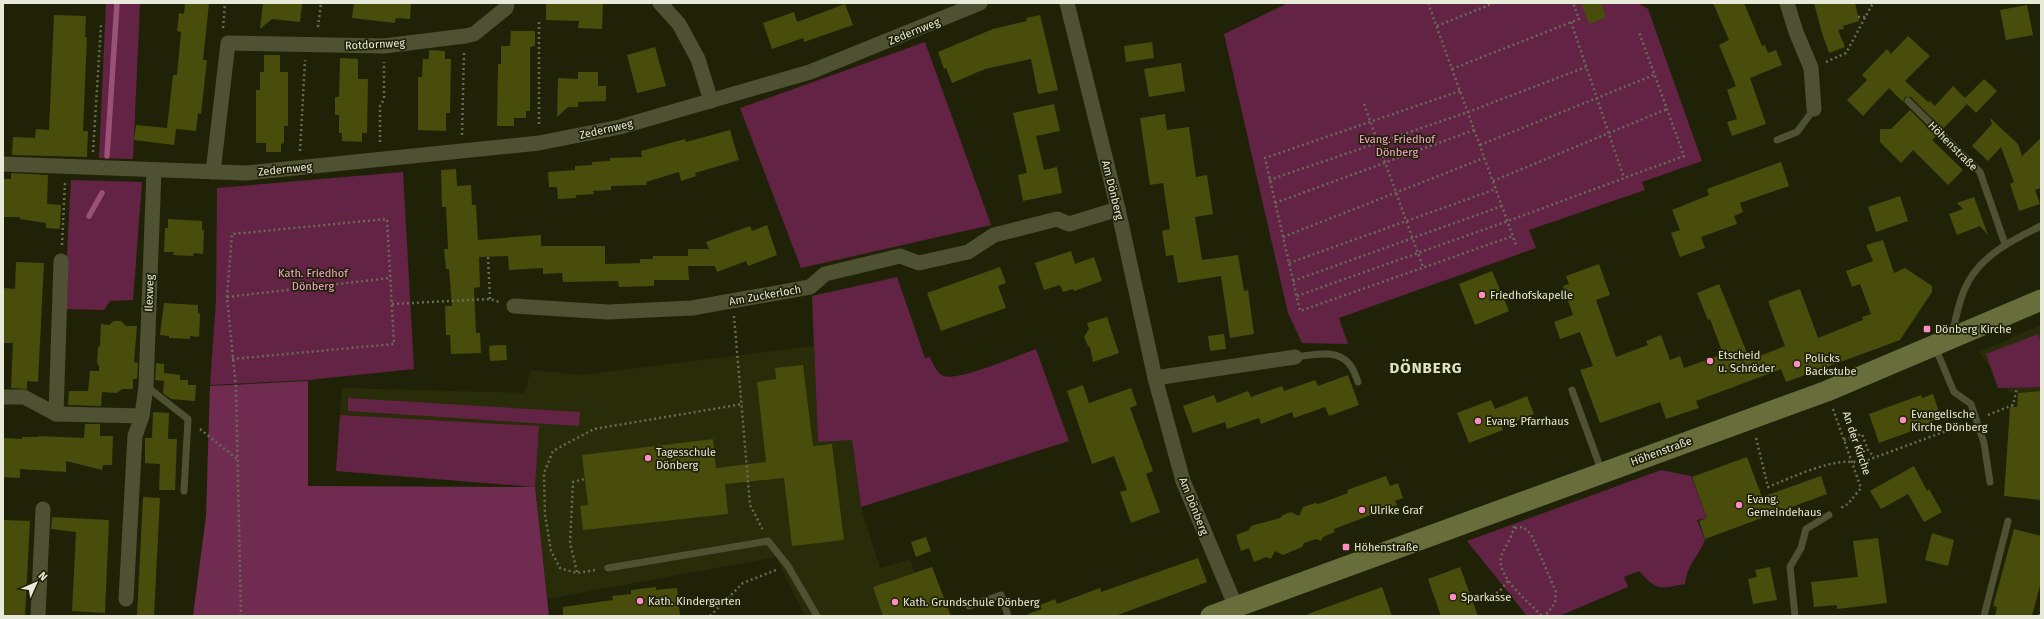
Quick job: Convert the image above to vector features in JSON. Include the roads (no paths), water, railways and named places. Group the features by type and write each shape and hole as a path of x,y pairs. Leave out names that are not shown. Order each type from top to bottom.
{"street":[{"name":"Rotdornweg","path":"213,172 228,42 311,46 384,46 465,36 474,34 506,8 507,3"},
{"path":"660,3 679,24 698,59 711,101"},
{"name":"Zedernweg","path":"3,164 246,173 539,143 620,127 810,72 980,3"},
{"name":"Am Dönberg","path":"1067,3 1118,209 1155,378 1183,481 1236,607"},
{"path":"1787,3 1796,32 1811,68 1814,109"},
{"name":"Ilexweg","path":"126,599 135,436 142,416 146,386 154,170"},
{"name":"Am Zuckerloch","path":"514,306 608,312 692,308 810,287 825,274 900,256 919,263 968,252 994,235 1057,220 1069,224 1118,209"},
{"path":"56,414 61,261"},
{"name":"Höhenstraße","path":"1211,616 1827,391 1943,343 2041,300"},
{"path":"1155,378 1294,357"},
{"path":"3,397 24,397 56,414 142,416"},
{"path":"38,616 44,509"}],"lane":[{"name":"Höhenstraße","path":"1908,101 1980,172 2005,244"},
{"path":"1776,140 1797,132 1814,109"},
{"path":"1990,482 1984,444 1977,420 1971,404 1954,392 1943,343 1963,292 1975,272 1988,257 2005,244 2041,226"},
{"path":"1294,357 1322,354 1338,356 1350,364 1358,382"},
{"path":"146,386 188,419 184,491"},
{"path":"1572,390 1602,472"},
{"path":"1795,616 1790,567 1801,548 1806,529 1829,515"},
{"path":"1984,616 2008,521"},
{"path":"608,568 768,541 788,566 818,616"},
{"path":"969,606 1001,595 1008,616"}],"waterway":[{"path":"107,156 117,3"},
{"path":"89,216 102,193"}],"place":[{"name":"Friedhofskapelle","path":"1482,295"},
{"name":"Dönberg Kirche","path":"1927,329"},
{"name":"Etscheid u. Schröder","path":"1710,361"},
{"name":"Policks Backstube","path":"1797,364"},
{"name":"Evangelische Kirche Dönberg","path":"1903,420"},
{"name":"Evang. Pfarrhaus","path":"1478,421"},
{"name":"Tagesschule Dönberg","path":"648,458"},
{"name":"Evang. Gemeindehaus","path":"1739,505"},
{"name":"Ulrike Graf","path":"1362,510"},
{"name":"Höhenstraße","path":"1346,547"},
{"name":"Sparkasse","path":"1453,597"},
{"name":"Kath. Kindergarten","path":"640,601"},
{"name":"Kath. Grundschule Dönberg","path":"895,602"}],"district":[{"name":"DÖNBERG","path":"1426,368"}],"park label":[{"name":"Evang. Friedhof Dönberg","path":"1397,145"},
{"name":"Kath. Friedhof Dönberg","path":"313,279"}]}
